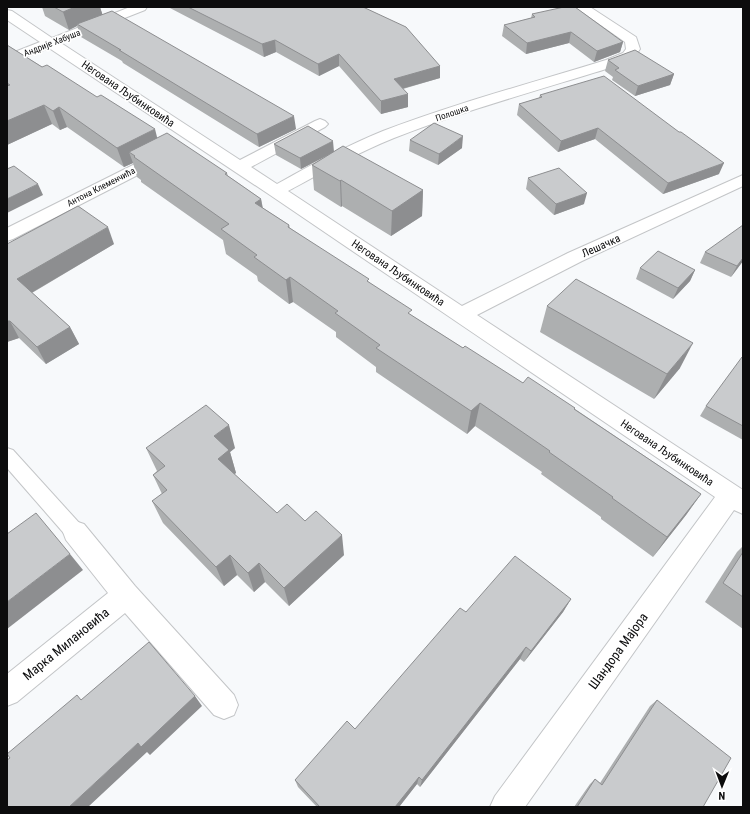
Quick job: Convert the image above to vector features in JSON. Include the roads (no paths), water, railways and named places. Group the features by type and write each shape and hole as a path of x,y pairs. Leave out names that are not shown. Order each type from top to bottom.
{"street":[{"name":"Андрије Хабуша","path":"7,60 141,7"},
{"name":"Полошка","path":"276,191 340,156 388,135 469,107 628,56 633,49 631,40 581,7"},
{"name":"Негована Љубинковића","path":"7,14 52,43 184,145 239,167 737,499"},
{"path":"239,167 320,124"},
{"name":"Антона Клеменчића","path":"7,235 184,145"},
{"name":"Лешачка","path":"461,315 575,257 743,180"},
{"name":"Шандора Мајора","path":"506,807 737,499"},
{"path":"75,532 126,595 224,705"},
{"name":"Марка Милановића","path":"7,692 126,595"}],"lane":[{"path":"7,455 75,532"}]}
